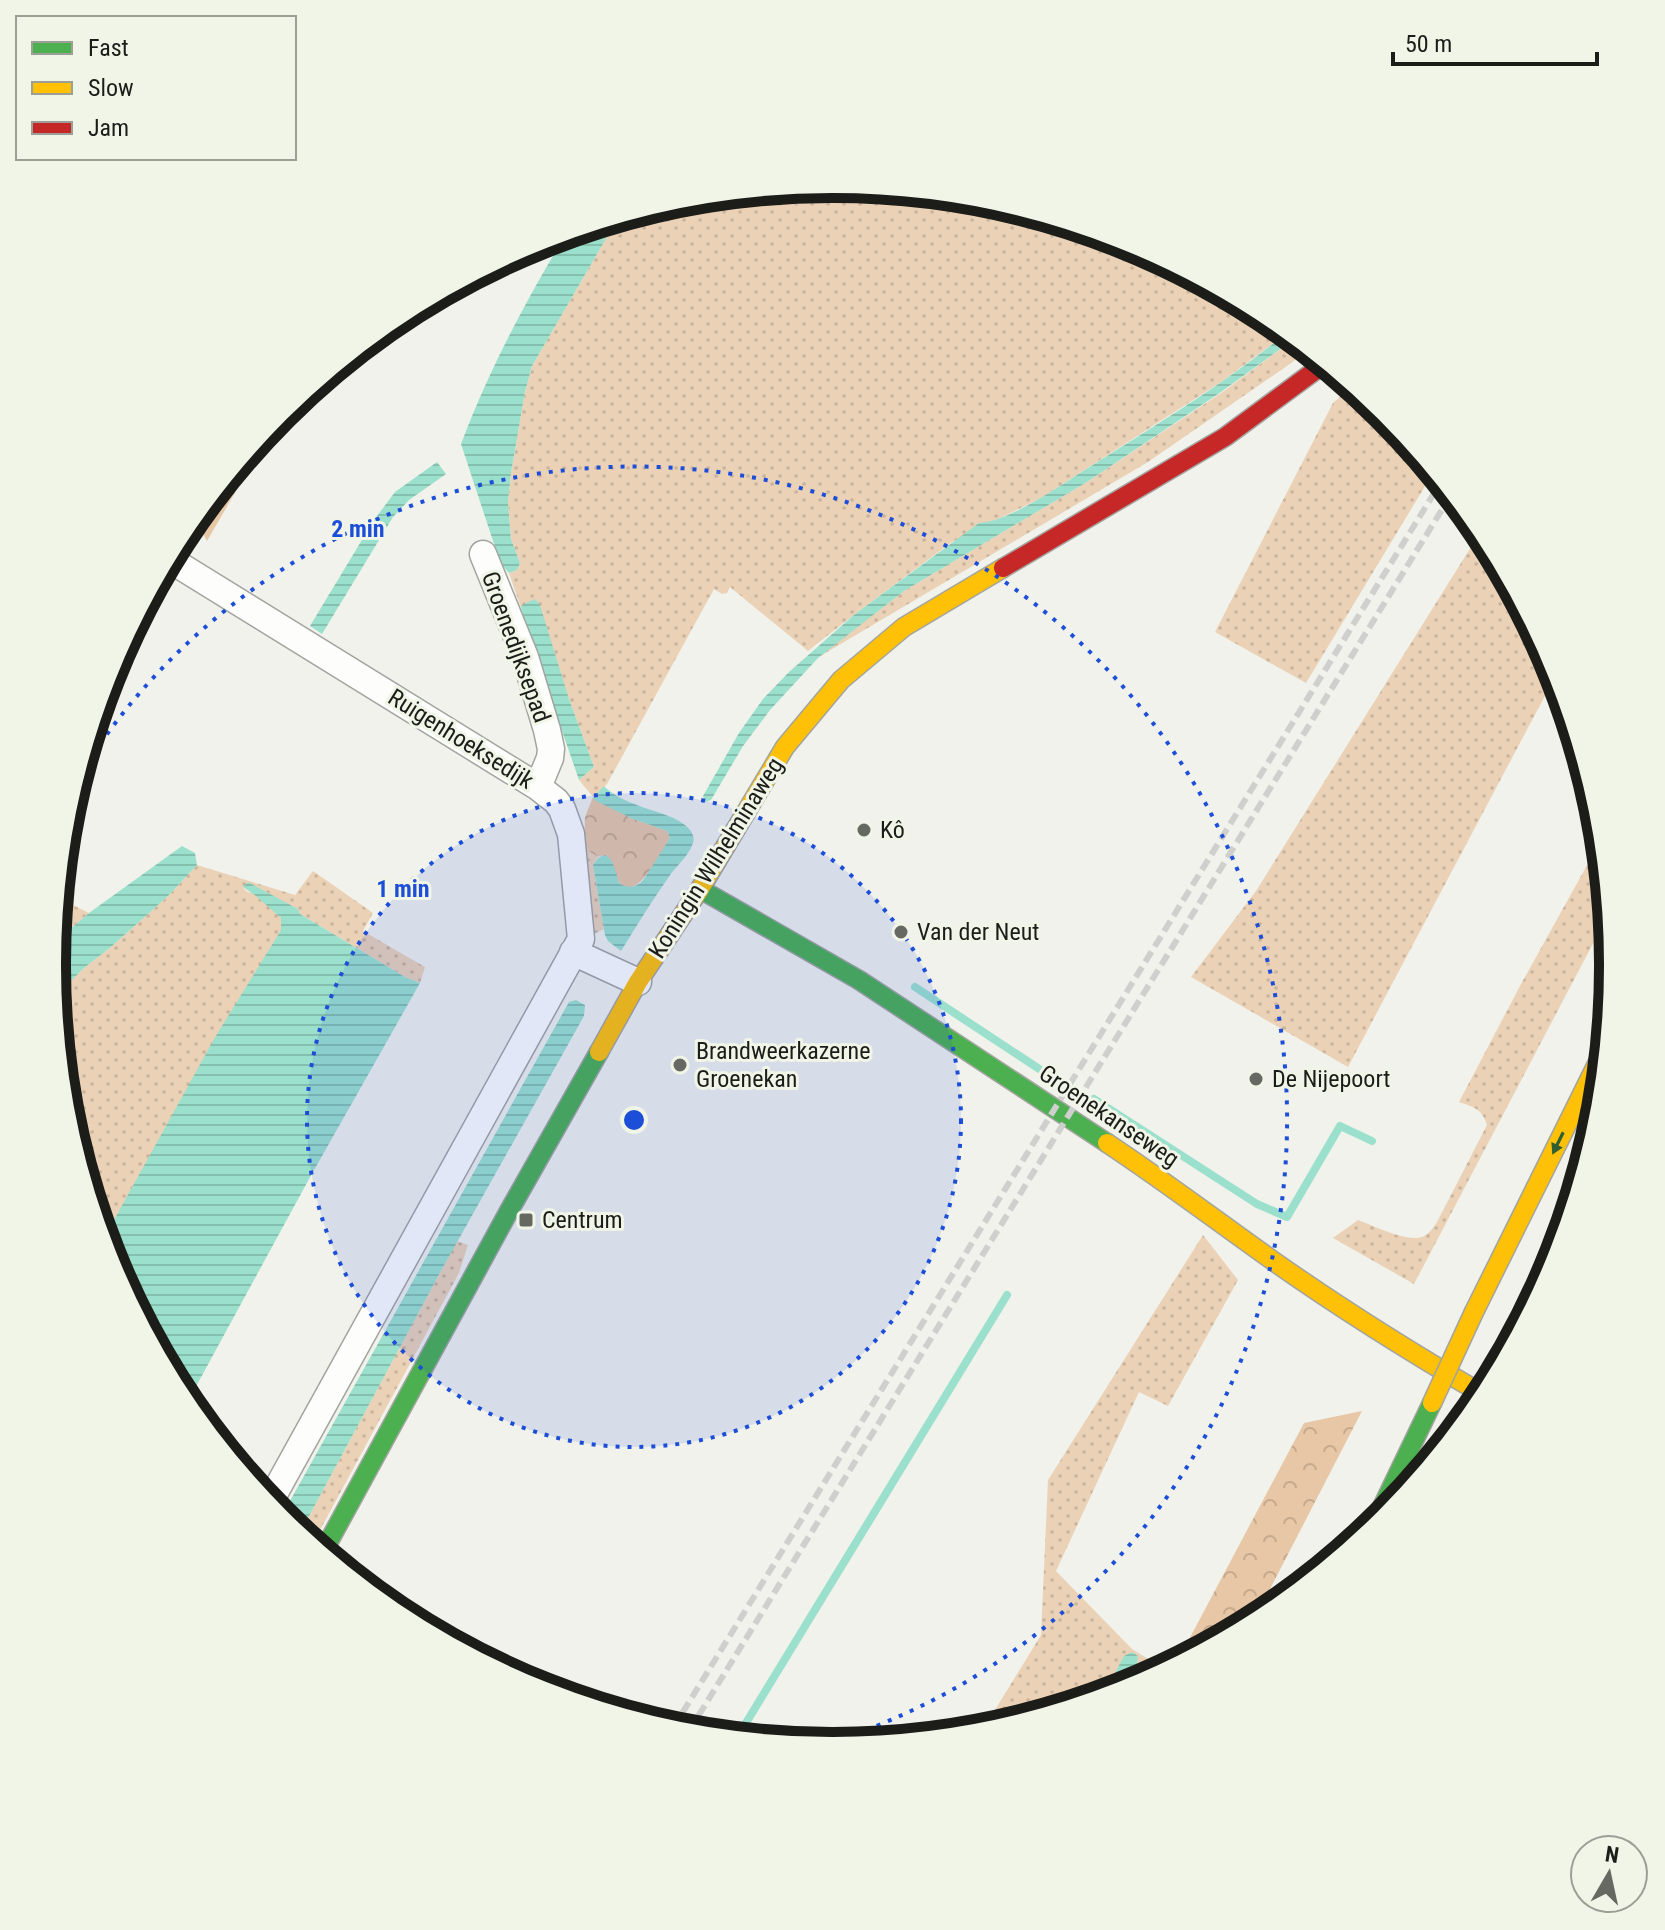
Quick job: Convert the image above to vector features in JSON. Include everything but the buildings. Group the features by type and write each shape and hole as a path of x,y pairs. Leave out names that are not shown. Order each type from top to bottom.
{"main road":[{"name":"Koningin Wilhelminaweg","path":"328,1542 638,982 700,889 785,747 841,680 904,627 1225,437 1315,370"},
{"name":"Groenekanseweg","path":"700,889 859,980 1149,1171 1273,1261 1420,1358 1472,1388"},
{"path":"1389,1491 1590,1079"}],"street":[{"name":"Groenedijksepad","path":"483,554 525,657 547,730 550,758 538,787"},
{"name":"Ruigenhoeksedijk","path":"179,565 556,801 571,834 581,939 573,952"},
{"path":"276,1491 573,952 638,982"}],"shaded area":[{"path":"832,198 933,205 982,213 1079,239 1172,278 1216,301 1276,341 1221,382 1041,498 952,542 808,651 730,587 727,593 722,594 714,589 607,784 593,797 579,780 594,767 569,699 523,605 521,608 509,573 517,570 520,563 511,539 508,503 525,392 532,366 610,232 683,213 732,205"},
{"path":"610,232 532,366 525,392 508,503 511,539 520,563 517,570 509,573 498,556 461,444 484,389 557,250"},
{"path":"1276,341 1284,346 1087,482 904,591 818,658 770,710 743,746 711,800 705,802 703,796 739,733 763,699 855,614 979,523 1005,516 1050,492 1164,420"},
{"path":"1284,346 1299,357 1148,462 817,658 904,591 1087,482 1224,391"},
{"path":"1343,394 1428,482 1306,683 1215,632 1333,403"},
{"path":"437,462 446,474 409,500 393,517 322,634 310,626 374,520 395,492"},
{"path":"1473,544 1520,626 1548,691 1348,1067 1191,977 1256,891"},
{"path":"535,599 540,605 594,767 579,780 521,608"},
{"path":"604,786 627,801 679,821 694,838 688,852 621,951 605,935 593,865 603,855 607,856 619,883 635,886 644,879 670,838 667,831 594,800 593,797"},
{"path":"182,846 195,853 197,865 168,896 84,968 67,988 67,932"},
{"path":"584,848 598,857 593,865 604,929 594,934"},
{"path":"1591,858 1598,934 1414,1284 1333,1238 1358,1220 1390,1233 1415,1238 1426,1235 1436,1224 1487,1125 1477,1109 1459,1102"},
{"path":"197,865 295,895 313,871 373,913 363,931 425,967 420,983 405,977 300,914 298,909 243,887 281,918 282,930 112,1224 92,1163 81,1115 73,1065 67,988 84,968 168,896"},
{"path":"248,882 298,909 300,914 420,983 194,1390 145,1304 112,1224 214,1039 281,930 281,918 243,887"},
{"path":"69,903 89,913 67,932"},
{"path":"576,1000 585,1005 584,1016 442,1269 306,1521 288,1504 569,1002"},
{"path":"1203,1235 1238,1280 1168,1406 1139,1392 1056,1571 1132,1649 1152,1661 1134,1669 1138,1656 1114,1678 1079,1691 992,1715 1041,1635 1048,1480"},
{"path":"457,1241 468,1245 459,1273 318,1533 306,1521"},
{"path":"1132,1652 1138,1656 1134,1669 1112,1678 1124,1656"}],"green space":[{"path":"249,468 207,541 201,530"},
{"path":"593,797 631,818 667,831 670,838 662,852 648,873 633,887 619,882 613,865 603,855 598,857 584,848 585,817"},
{"path":"1362,1411 1266,1596 1186,1645 1304,1423"}],"waterway":[{"path":"915,987 1053,1078"},
{"path":"1094,1099 1257,1204 1287,1217 1340,1126 1372,1141"},
{"path":"744,1726 1007,1295"}],"railway":[{"path":"680,1716 1435,491"},
{"path":"696,1719 1445,504"}],"traffic: fast":[{"path":"700,889 859,980 1107,1143"},
{"path":"328,1542 599,1052"},
{"path":"1390,1490 1432,1403"}],"traffic: slow":[{"path":"599,1052 638,982 700,889 785,747 841,680 904,627 1003,568"},
{"path":"1474,1312 1590,1079"},
{"path":"1107,1143 1324,1295 1472,1388"},
{"path":"1432,1403 1474,1312"}],"traffic: jam":[{"path":"1003,568 1225,437 1315,370"}],"place":[{"name":"Kô","path":"864,830"},
{"name":"Van der Neut","path":"901,932"},
{"name":"Brandweerkazerne Groenekan","path":"680,1065"},
{"name":"De Nijepoort","path":"1256,1079"},
{"name":"Centrum","path":"526,1220"}]}
